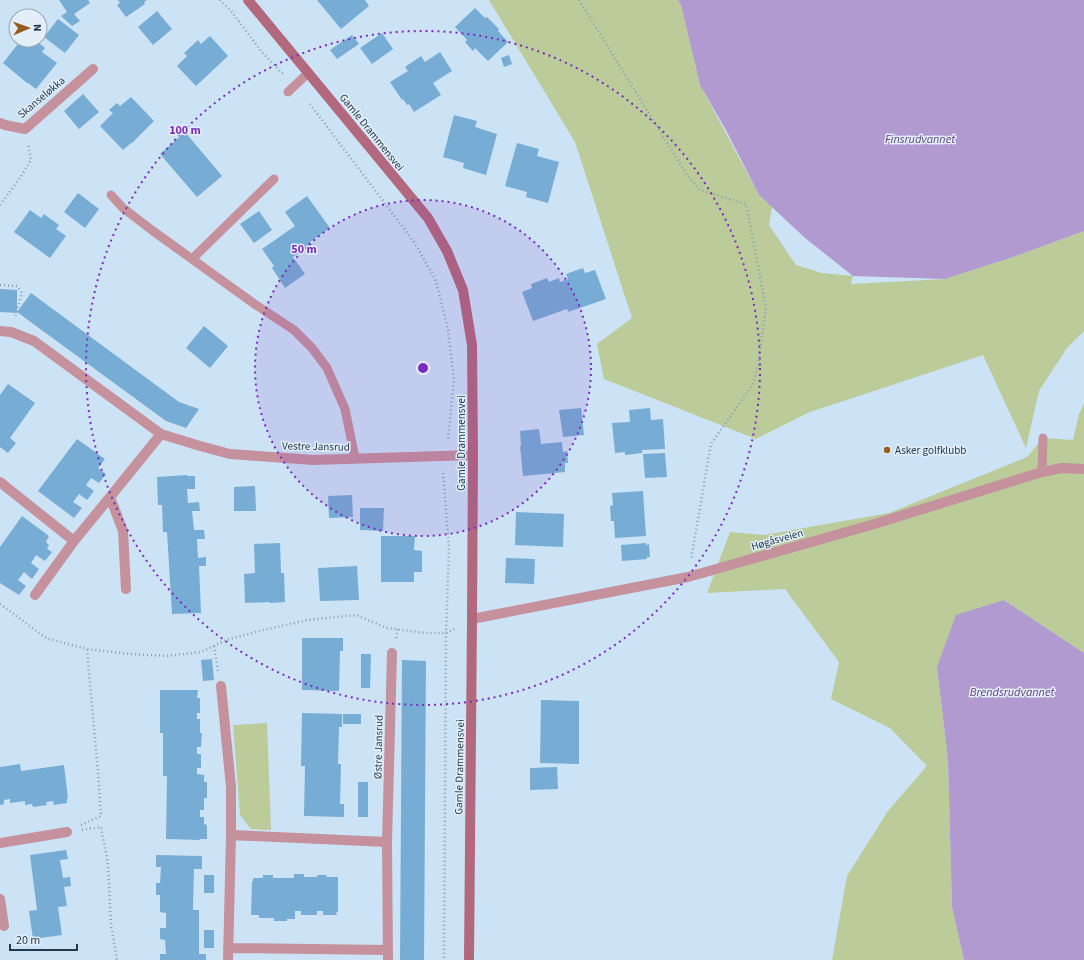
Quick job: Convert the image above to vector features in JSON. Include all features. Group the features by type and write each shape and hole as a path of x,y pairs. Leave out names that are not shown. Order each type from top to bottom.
{"main road":[{"name":"Gamle Drammensvei","path":"248,0 428,218 447,251 463,290 472,345 473,455 469,960"}],"street":[{"name":"Skanseløkka","path":"0,122 5,125 25,129 93,69"},
{"name":"Vestre Jansrud","path":"0,331 11,332 34,341 161,434 230,454 313,460 473,455"},
{"path":"35,595 74,541 161,434"},
{"name":"Høgåsveien","path":"472,619 688,577 871,524 1042,472 1062,468 1084,469"},
{"path":"0,482 74,541"},
{"path":"110,497 123,531 126,589"},
{"name":"Østre Jansrud","path":"228,948 387,955 387,842 392,653"},
{"path":"221,686 231,787 228,960"},
{"path":"0,843 67,832"},
{"path":"231,835 387,842"},
{"path":"0,900 4,926"}],"lane":[{"path":"291,89 308,73"},
{"path":"192,259 274,179"},
{"path":"111,195 123,208 153,232 294,330 312,348 327,368 345,409 355,458"},
{"path":"1042,472 1043,438"}],"path":[{"path":"220,0 232,12 291,89 305,97 414,242 437,285 448,330 454,378 447,456 443,474 449,548 446,633 444,960"},
{"path":"579,0 687,175 700,190 746,204 766,307 758,366 753,384 711,444 688,577"},
{"path":"0,205 32,160 25,129"},
{"path":"0,284 17,286 22,293 11,332"},
{"path":"0,604 46,638 87,648 130,654 168,656 201,652 226,640 308,620 356,615 387,628 426,633 446,633 472,619"},
{"path":"214,646 221,686"},
{"path":"67,832 101,816 87,648"},
{"path":"67,832 101,828 108,864 111,925 117,960"}],"green space":[{"path":"489,0 678,0 681,5 700,85 759,195 772,207 769,225 796,265 822,273 853,276 851,284 945,279 1013,257 1084,231 1084,331 1067,348 1039,391 1026,448 983,355 810,412 756,439 604,379 597,344 632,318 575,142"},
{"path":"1084,403 1084,653 1004,600 937,667 948,760 952,907 964,960 832,960 847,876 888,811 927,766 890,728 831,699 839,662 785,589 707,593 730,532 764,535 889,513 1027,457 1043,438 1073,440 1079,414"},
{"path":"267,723 271,830 251,829 240,815 233,725"}],"water":[{"name":"Finsrudvannet","path":"678,0 1084,0 1084,231 1013,257 945,279 853,276 805,238 759,195 727,132 700,85 681,5"},
{"name":"Brendsrudvannet","path":"1004,600 1084,653 1084,960 964,960 952,907 948,760 937,667 956,615"}],"building":[{"path":"59,0 88,0 90,3 74,14 80,21 72,26 61,16 67,12"},
{"path":"118,0 147,0 144,2 145,4 126,17 117,5 120,3"},
{"path":"317,0 365,0 369,6 341,29"},
{"path":"475,8 499,29 498,31 508,42 488,61 475,48 473,51 465,42 467,40 455,27"},
{"path":"157,11 172,29 153,45 138,27"},
{"path":"58,19 79,35 65,53 48,40 48,32"},
{"path":"382,33 393,49 372,64 360,48"},
{"path":"352,35 359,44 337,59 330,50"},
{"path":"210,36 228,56 196,86 177,66 187,56 184,53 198,40 201,44"},
{"path":"15,48 45,48 42,52 57,63 36,89 3,63"},
{"path":"440,52 452,71 433,83 441,95 414,112 409,104 407,105 403,99 402,100 390,82 408,71 405,67 421,56 425,62"},
{"path":"509,55 512,64 504,67 501,58"},
{"path":"83,94 99,112 79,129 64,111"},
{"path":"131,97 154,121 123,150 100,126 113,113 109,110 117,103 120,106"},
{"path":"454,115 477,121 475,127 497,134 486,175 463,168 464,163 443,157"},
{"path":"185,132 222,176 197,197 160,154"},
{"path":"517,143 539,149 537,156 559,162 548,203 526,197 527,192 505,186"},
{"path":"78,193 99,209 85,228 64,212"},
{"path":"307,196 330,228 310,242 312,245 293,257 305,274 285,288 272,268 274,266 262,249 295,226 285,212"},
{"path":"30,210 41,218 44,214 59,225 56,229 66,236 50,258 14,232"},
{"path":"259,211 272,230 254,243 240,224"},
{"path":"583,268 585,273 595,270 606,299 568,312 567,309 533,321 522,292 532,288 531,284 547,278 549,282 559,278 560,282 568,279 566,274"},
{"path":"0,289 17,290 17,313 0,312"},
{"path":"31,293 179,402 199,409 186,428 166,421 17,312"},
{"path":"204,326 228,346 210,368 186,348"},
{"path":"8,384 35,403 10,438 16,443 8,453 0,447 0,395"},
{"path":"581,408 584,435 563,437 559,410"},
{"path":"650,408 651,420 663,419 665,449 642,450 642,453 625,455 625,452 615,453 612,423 630,422 629,410"},
{"path":"539,429 541,444 562,442 563,452 567,451 568,463 565,463 565,472 523,476 520,431"},
{"path":"77,439 105,459 98,468 106,474 99,483 91,478 86,485 94,491 87,500 79,494 73,502 82,508 74,518 38,491"},
{"path":"665,453 667,477 645,478 643,454"},
{"path":"187,475 195,476 195,489 187,489 188,503 199,502 200,511 192,511 194,530 204,530 205,539 197,539 198,558 206,557 206,566 199,566 201,613 172,614 167,532 163,532 162,505 158,505 157,477"},
{"path":"255,486 256,511 234,511 234,487"},
{"path":"643,491 646,536 615,538 614,521 611,521 610,506 613,505 612,493"},
{"path":"352,495 353,517 329,518 328,496"},
{"path":"360,508 384,508 383,531 360,530"},
{"path":"516,512 564,514 563,547 515,545"},
{"path":"22,516 49,536 46,542 49,545 47,549 52,552 45,561 36,555 31,563 39,569 32,579 24,572 18,580 26,586 19,595 0,583 0,547"},
{"path":"381,536 415,536 414,550 422,551 422,572 414,572 414,582 381,582"},
{"path":"280,543 281,573 284,573 285,602 245,603 244,574 255,573 254,544"},
{"path":"646,543 646,545 649,544 650,557 647,557 647,559 622,561 621,545"},
{"path":"506,558 535,559 534,584 505,583"},
{"path":"357,566 359,600 320,601 318,568"},
{"path":"302,638 343,638 343,651 340,651 339,691 302,690"},
{"path":"361,654 371,654 370,688 361,688"},
{"path":"212,659 214,680 203,681 201,660"},
{"path":"402,660 426,661 424,960 400,960"},
{"path":"160,690 198,690 197,698 200,698 200,713 197,713 197,719 200,719 200,733 202,733 201,747 197,747 197,754 201,754 201,768 197,768 197,774 204,775 204,782 207,782 207,798 204,798 204,810 200,810 200,817 204,817 204,824 207,825 207,839 166,839 167,776 163,776 163,733 160,733"},
{"path":"541,700 579,701 579,764 540,763"},
{"path":"302,713 342,714 342,727 339,727 338,764 341,764 340,804 344,804 344,817 304,816 305,766 301,766"},
{"path":"343,714 361,714 361,724 343,724"},
{"path":"20,764 21,771 64,765 68,799 67,803 54,805 53,801 46,802 47,805 33,807 32,804 25,805 25,801 10,803 10,799 4,800 4,804 0,805 0,767"},
{"path":"557,767 558,789 530,790 530,768"},
{"path":"358,782 368,782 368,817 358,817"},
{"path":"66,850 68,859 60,860 63,878 70,877 71,886 64,887 67,906 58,907 62,935 33,939 29,911 37,910 30,855"},
{"path":"156,855 202,856 202,869 194,869 193,910 199,910 199,954 206,954 206,960 160,960 160,954 166,954 165,940 160,939 160,928 166,928 166,913 160,912 160,895 156,895 156,883 160,883 161,867 156,867"},
{"path":"294,874 304,874 304,877 327,875 326,877 338,877 337,915 323,915 323,911 317,911 317,915 301,915 301,911 295,911 295,919 287,919 287,921 274,921 274,918 259,918 259,915 251,915 253,878 263,878 263,875 273,875 273,878 294,878"},
{"path":"204,875 214,875 214,893 204,893"},
{"path":"204,930 214,930 214,948 204,948"}],"place":[{"name":"Asker golfklubb","path":"887,450"}]}
